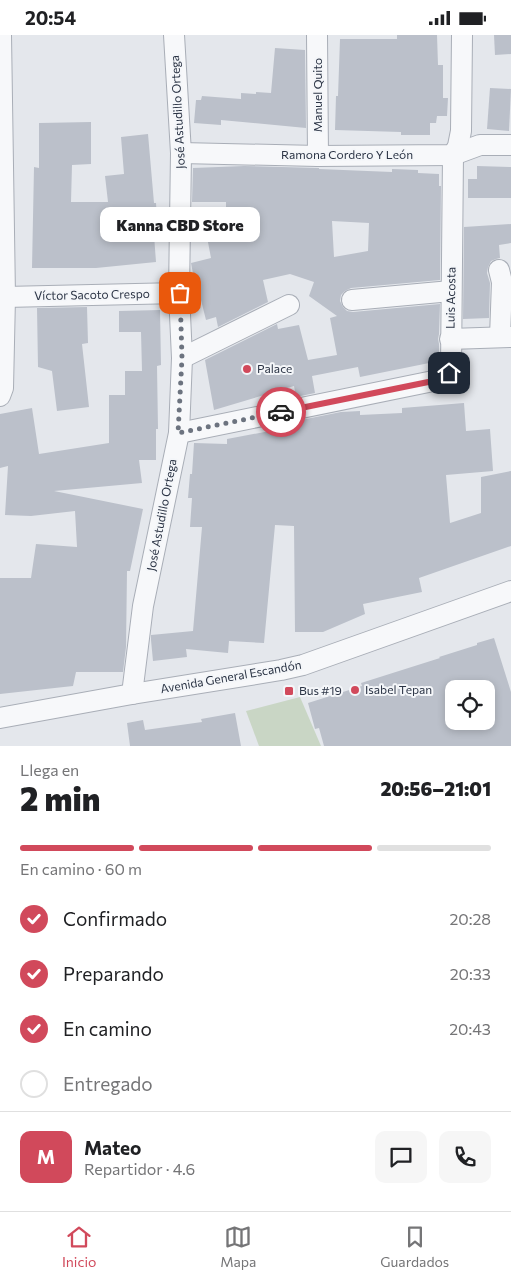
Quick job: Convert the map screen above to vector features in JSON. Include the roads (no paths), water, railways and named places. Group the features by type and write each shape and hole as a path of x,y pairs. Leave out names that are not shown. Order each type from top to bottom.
{"street":[{"path":"0,396 3,388 4,297 1,35"},
{"name":"José Astudillo Ortega","path":"132,694 144,606 178,433 182,358 180,293 181,153 174,35"},
{"name":"Manuel Quito","path":"317,35 318,156"},
{"name":"Luis Acosta","path":"178,433 443,379 449,373 451,367 453,155 458,146 460,131 462,35"},
{"name":"Ramona Cordero Y León","path":"181,153 318,156 453,155 480,145 511,145"},
{"path":"450,339 506,337 502,283 499,270"},
{"path":"352,300 451,291"},
{"name":"Víctor Sacoto Crespo","path":"4,297 180,293"},
{"path":"182,358 289,305"},
{"name":"Avenida General Escandón","path":"0,718 303,665 511,591"}],"place":[{"name":"Kanna CBD Store","path":"180,293"},
{"name":"Palace","path":"247,369"},
{"name":"Isabel Tepan","path":"355,690"},
{"name":"Bus #19","path":"289,691"}]}
